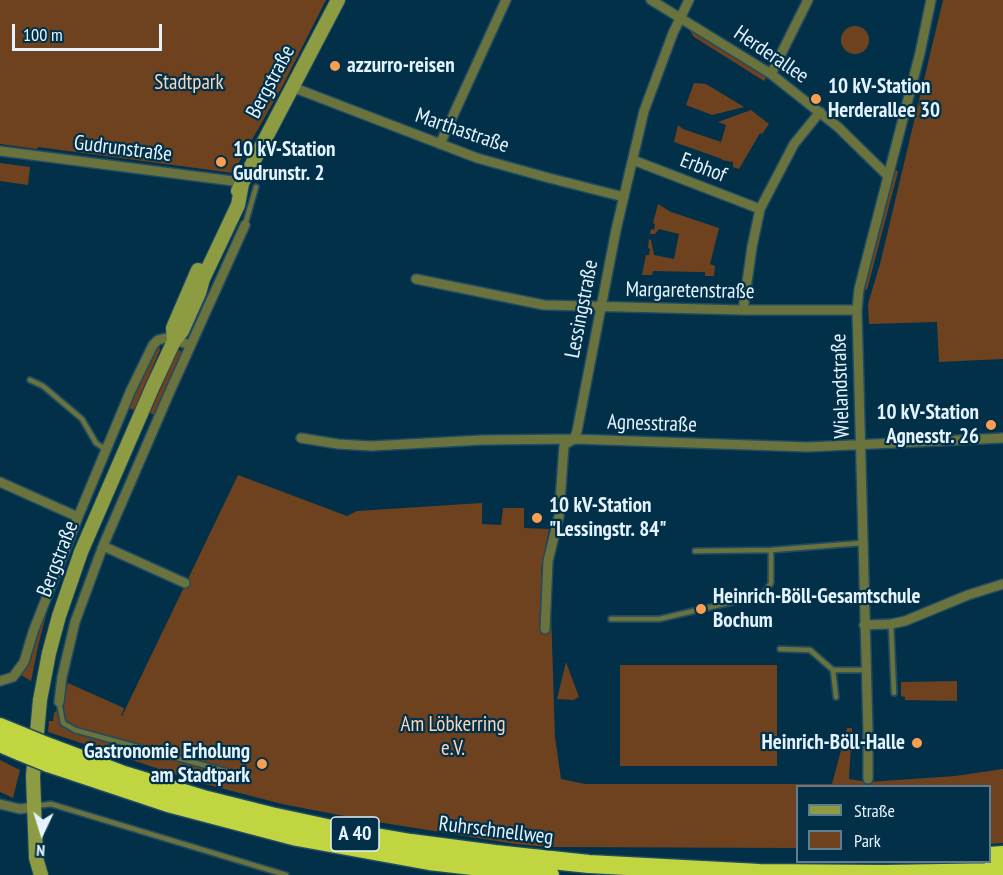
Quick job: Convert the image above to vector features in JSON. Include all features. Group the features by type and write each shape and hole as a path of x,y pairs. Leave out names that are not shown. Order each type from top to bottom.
{"highway":[{"name":"Ruhrschnellweg","path":"0,727 21,744 168,803 297,837 429,861 550,875"},
{"name":"Ruhrschnellweg","path":"0,743 21,744"},
{"name":"Ruhrschnellweg","path":"49,755 207,800 340,831 411,843 600,865 687,870 833,874 1003,872"},
{"path":"833,874 904,863"}],"street":[{"name":"Bergstraße","path":"33,875 36,858 33,776 38,718 49,653 81,552 174,341 173,328 201,264 249,186 292,87 338,0"},
{"path":"440,144 506,0"},
{"name":"Herderallee","path":"651,0 771,74 820,112 888,176"},
{"name":"Lessingstraße","path":"545,629 548,561 559,516 564,446 574,439 577,431 624,196 644,111 673,33 689,0"},
{"path":"771,74 808,0"},
{"name":"Wielandstraße","path":"868,779 857,310 859,289 920,53 931,0"},
{"name":"Marthastraße","path":"292,87 477,158 538,176 624,196"},
{"path":"743,310 760,209 794,144 820,112"},
{"name":"Gudrunstraße","path":"0,151 233,181 249,186"},
{"name":"Erbhof","path":"633,160 760,209"},
{"name":"Bergstraße","path":"59,702 62,677 75,622 103,546 245,225"},
{"name":"Margaretenstraße","path":"416,279 544,304 743,310 857,310"},
{"name":"Bergstraße","path":"0,681 13,677 24,662 33,632 78,517 131,390 153,345 166,338 174,341"},
{"path":"174,341 191,345"},
{"name":"Agnesstraße","path":"301,438 371,446 482,440 574,439 808,447 1003,438"},
{"path":"0,482 78,517"},
{"name":"Bergstraße","path":"103,546 185,583"},
{"path":"864,625 891,624 922,615 968,595 1003,584"},
{"path":"0,804 20,809 34,807"},
{"name":"Bergstraße","path":"36,858 41,875"}],"lane":[{"path":"245,225 249,186"},
{"path":"30,380 43,386 82,419 96,443 106,450"},
{"path":"695,551 771,550 862,543"},
{"path":"611,619 659,619 754,597 764,592 771,584 771,550"},
{"path":"891,624 894,693"},
{"path":"780,649 810,650 833,670 865,670"},
{"path":"833,670 836,697"},
{"name":"Bergstraße","path":"59,702 63,723 75,730 247,777"},
{"path":"34,807 51,804 286,875"}],"green space":[{"name":"Stadtpark","path":"0,0 326,0 282,87 233,173 0,144"},
{"path":"943,0 1003,0 1003,359 939,362 937,322 869,324 868,304 880,264"},
{"path":"855,26 865,30 869,40 865,50 855,54 845,50 841,40 845,30"},
{"path":"688,28 767,76 764,81 694,37"},
{"path":"694,83 706,84 744,107 712,115 686,105"},
{"path":"751,110 769,124 762,134 760,133 739,169 733,167 733,162 674,142 678,125 683,129 721,142 726,125 718,122"},
{"path":"0,163 30,167 28,185 0,181"},
{"path":"895,169 898,172 867,290 864,289"},
{"path":"658,204 671,212 719,228 710,264 715,266 714,276 705,276 705,272 653,271 652,275 642,275 646,255 649,255 649,239 654,255 674,259 679,234 659,229 655,234 650,234 651,229 654,230 655,224 653,223"},
{"path":"157,346 160,350 134,410 129,408"},
{"path":"180,350 182,354 154,415 150,413 177,351"},
{"name":"Am Löbkerring e.V.","path":"238,475 347,516 357,511 482,503 482,524 501,525 503,508 524,508 524,528 549,529 541,571 543,582 550,578 555,737 561,779 585,784 832,784 847,728 852,728 849,779 868,782 955,776 1003,769 1003,843 991,844 991,785 796,785 796,848 548,847 515,844 282,804 201,783 48,732 49,721 53,721 54,713 59,708 68,683 124,708 122,716"},
{"path":"50,601 38,646 31,681 21,675"},
{"path":"566,662 579,697 573,700 557,699"},
{"path":"620,665 777,665 777,766 620,766"},
{"path":"957,681 957,701 905,700 905,697 901,696 901,682"},
{"path":"0,760 20,770 13,798 0,792"}],"place":[{"name":"azzurro-reisen","path":"335,66"},
{"name":"10 kV-Station Herderallee 30","path":"816,99"},
{"name":"10 kV-Station Gudrunstr. 2","path":"221,162"},
{"name":"10 kV-Station Agnesstr. 26","path":"991,425"},
{"name":"10 kV-Station \"Lessingstr. 84\"","path":"537,518"},
{"name":"Heinrich-Böll-Gesamtschule Bochum","path":"701,609"},
{"name":"Heinrich-Böll-Halle","path":"917,743"},
{"name":"Gastronomie Erholung am Stadtpark","path":"262,764"}]}
